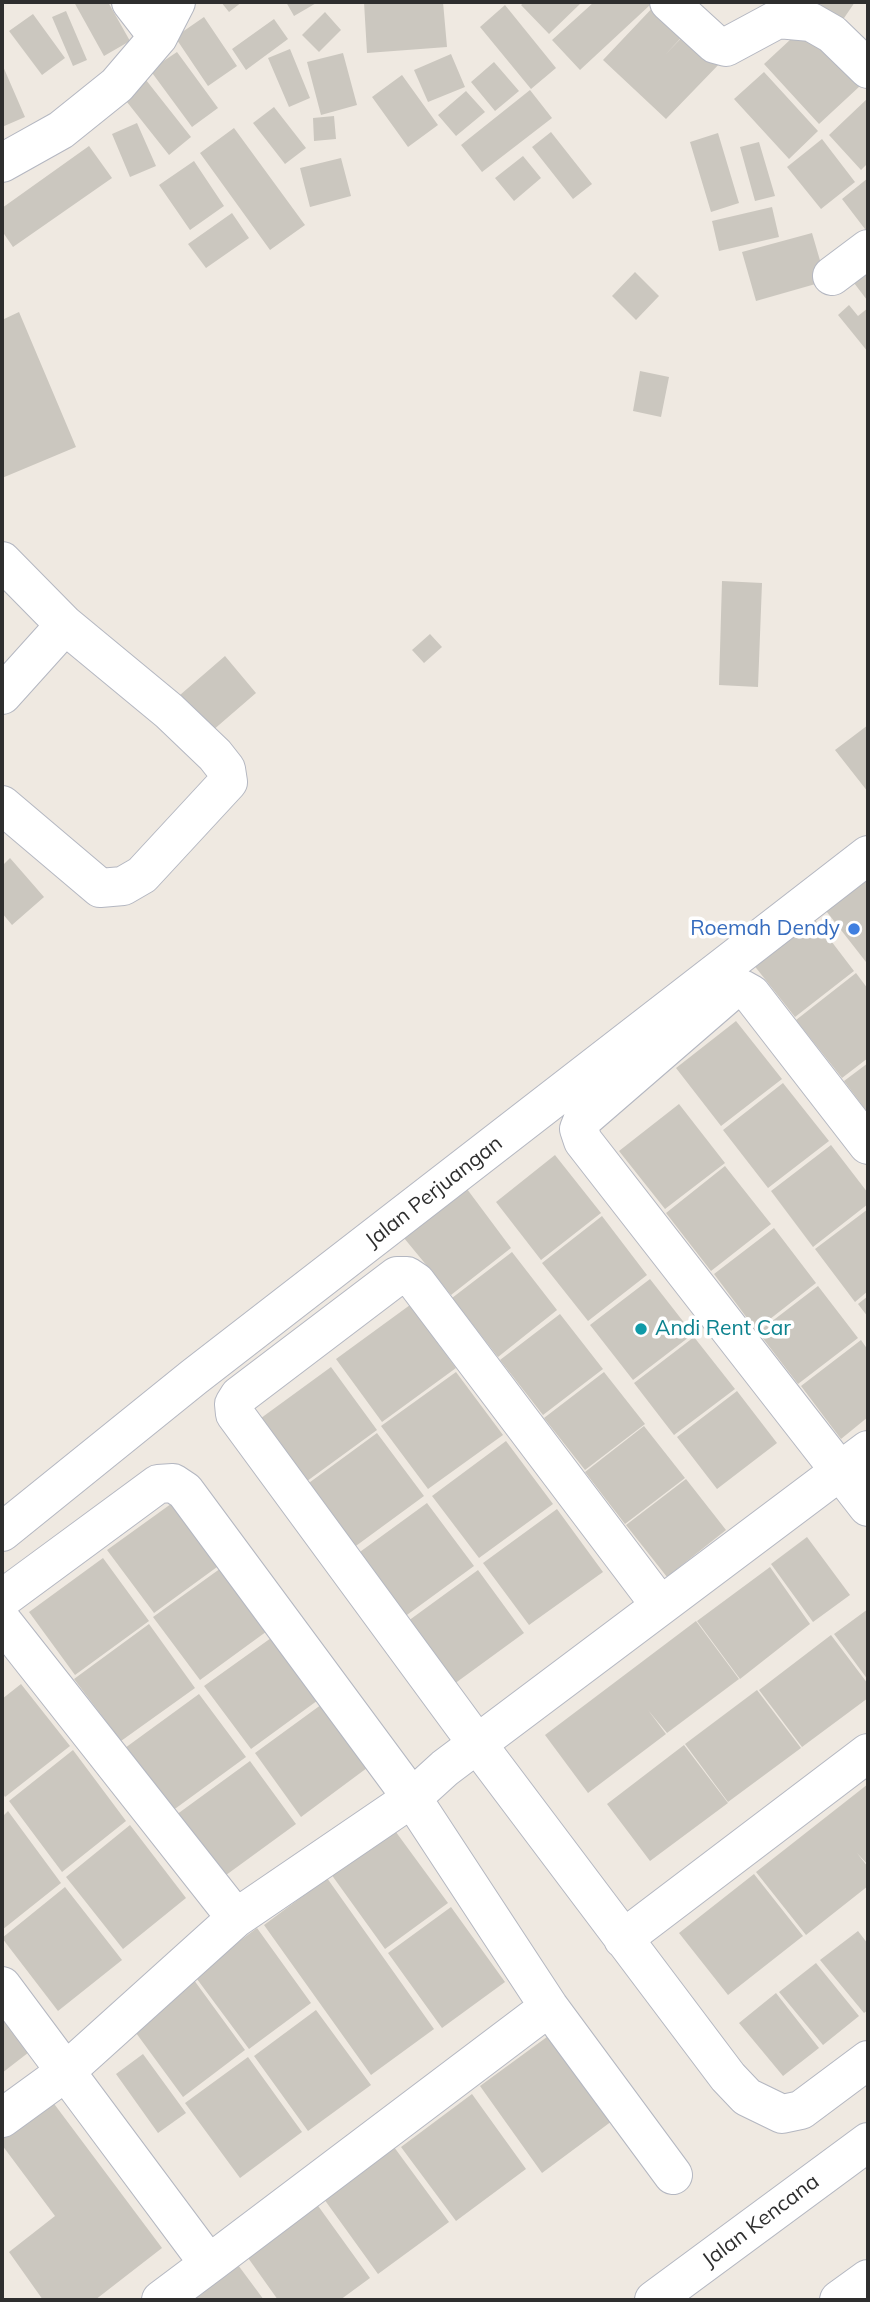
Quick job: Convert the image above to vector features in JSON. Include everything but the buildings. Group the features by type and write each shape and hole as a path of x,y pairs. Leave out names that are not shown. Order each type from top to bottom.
{"street":[{"path":"131,2 158,37"},
{"path":"2,163 71,122 117,85 158,37 176,2"},
{"path":"668,2 715,44 726,47 778,19 811,22 832,34 868,69"},
{"path":"832,276 868,249"},
{"path":"2,561 65,625 169,711 215,755 226,769 228,782 142,876 123,887 100,888 2,805"},
{"path":"2,695 65,625"},
{"name":"Jalan Perjuangan","path":"2,1532 194,1377 868,855"},
{"path":"868,1146 751,994 742,989 731,991 583,1119 579,1129 583,1141 855,1460 868,1507"},
{"path":"660,1605 416,1282 407,1276 397,1276 239,1396 234,1404 235,1414 478,1745 623,1939 747,2097 782,2114 801,2110 868,2060"},
{"path":"2,2118 64,2073 236,1918 412,1798 660,1605 855,1460"},
{"path":"2,1599 158,1484 173,1483 185,1491 412,1798 549,2007 673,2175"},
{"path":"2,1621 236,1918"},
{"path":"623,1939 868,1753"},
{"path":"2,1986 64,2073 209,2264"},
{"path":"161,2300 549,2007"},
{"name":"Jalan Kencana","path":"654,2300 868,2142"},
{"path":"839,2300 868,2279"}],"place":[{"name":"Roemah Dendy","path":"854,929"},
{"name":"Andi Rent Car","path":"641,1329"}]}
